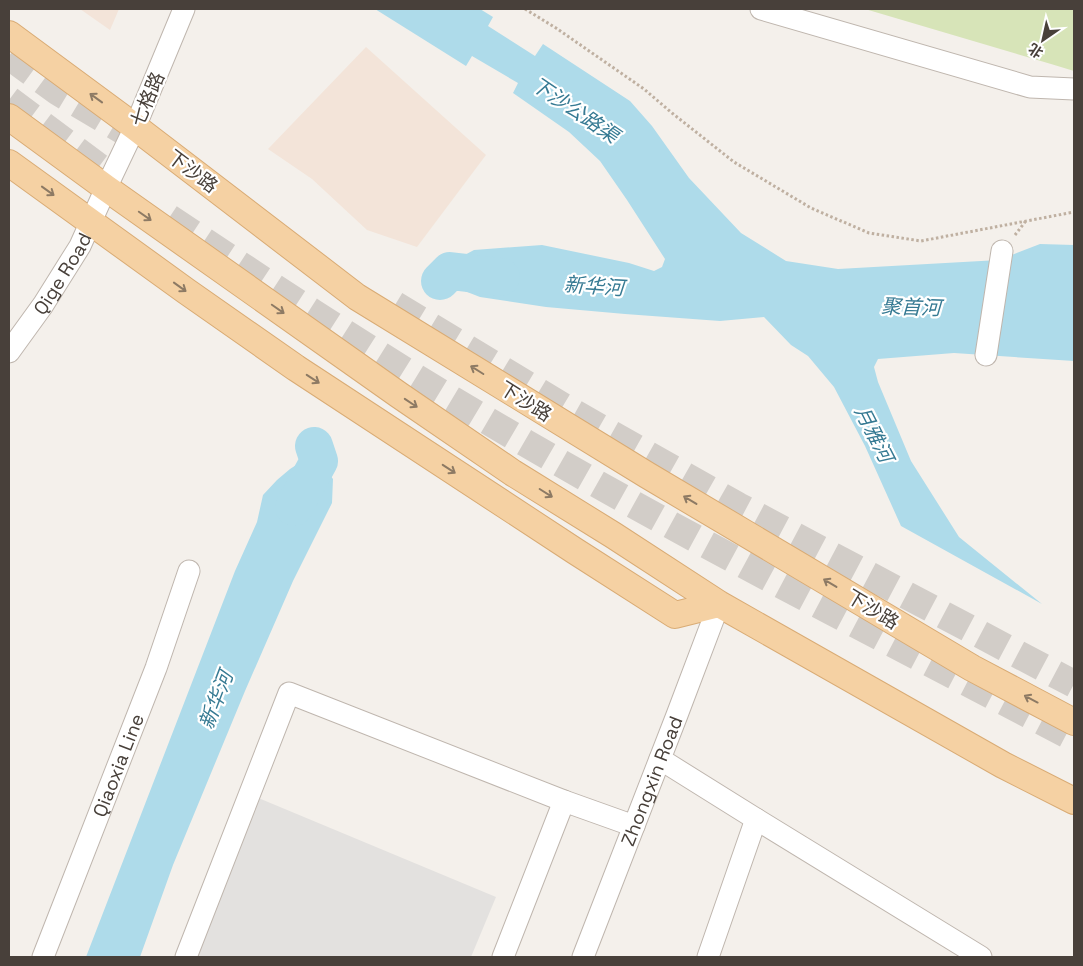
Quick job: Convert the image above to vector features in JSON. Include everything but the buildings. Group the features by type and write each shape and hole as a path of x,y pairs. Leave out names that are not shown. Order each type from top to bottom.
{"main road":[{"name":"下沙路","path":"9,34 135,127 357,297 647,475 963,663 1074,722"},
{"path":"9,117 106,188 513,473 719,604 1003,765 1074,801"},
{"path":"9,163 296,368 575,552 675,615 719,604"}],"street":[{"name":"七格路","path":"106,188 135,127 184,9"},
{"path":"761,9 1030,87 1074,90"},
{"name":"Qige Road","path":"9,352 80,246 106,188"},
{"path":"986,355 1002,251"},
{"name":"Qiaoxia Line","path":"43,957 156,668 189,571"},
{"name":"Zhongxin Road","path":"583,957 719,604"},
{"path":"186,957 289,693 564,801 634,826"},
{"path":"660,759 982,957"},
{"path":"503,957 564,801"},
{"path":"708,957 756,819"}],"path":[{"path":"525,9 556,28 644,89 734,162 811,208 869,233 921,241 1074,212"}],"shaded area":[{"path":"80,9 119,9 110,30"},
{"path":"366,47 486,155 417,247 367,230 312,179 268,149"},
{"path":"256,797 496,897 471,957 190,957"}],"green space":[{"path":"865,9 1074,9 1074,71 1051,64"}],"water":[{"path":"375,9 480,9 493,17 488,26 535,56 543,44 630,101 652,126 689,178 741,233 786,261 838,269 999,260 1040,244 1074,245 1074,361 954,353 878,359 874,367 878,382 911,461 959,537 1042,604 901,526 865,446 834,387 808,356 791,345 764,317 720,321 546,307 480,297 462,290 450,271 459,258 474,250 542,245 629,263 654,271 662,267 665,259 600,161 569,132 513,93 518,83 472,56 466,66"},
{"path":"304,460 319,461 333,479 332,503 293,581 245,691 173,865 140,957 86,957 235,571 257,522 263,495 277,480"}],"waterway":[{"name":"新华河","path":"440,281 450,271 501,277"},
{"name":"新华河","path":"294,507 319,461 314,446"}],"tunnel":[{"path":"9,56 57,91 127,133"},
{"path":"9,100 100,168"},
{"path":"169,218 367,347 447,397 560,463 779,583 1074,738"},
{"path":"395,305 565,408 738,506 1074,684"}],"water label":[{"name":"下沙公路渠","path":"575,110"},
{"name":"聚首河","path":"911,307"},
{"name":"月雅河","path":"874,434"}]}
